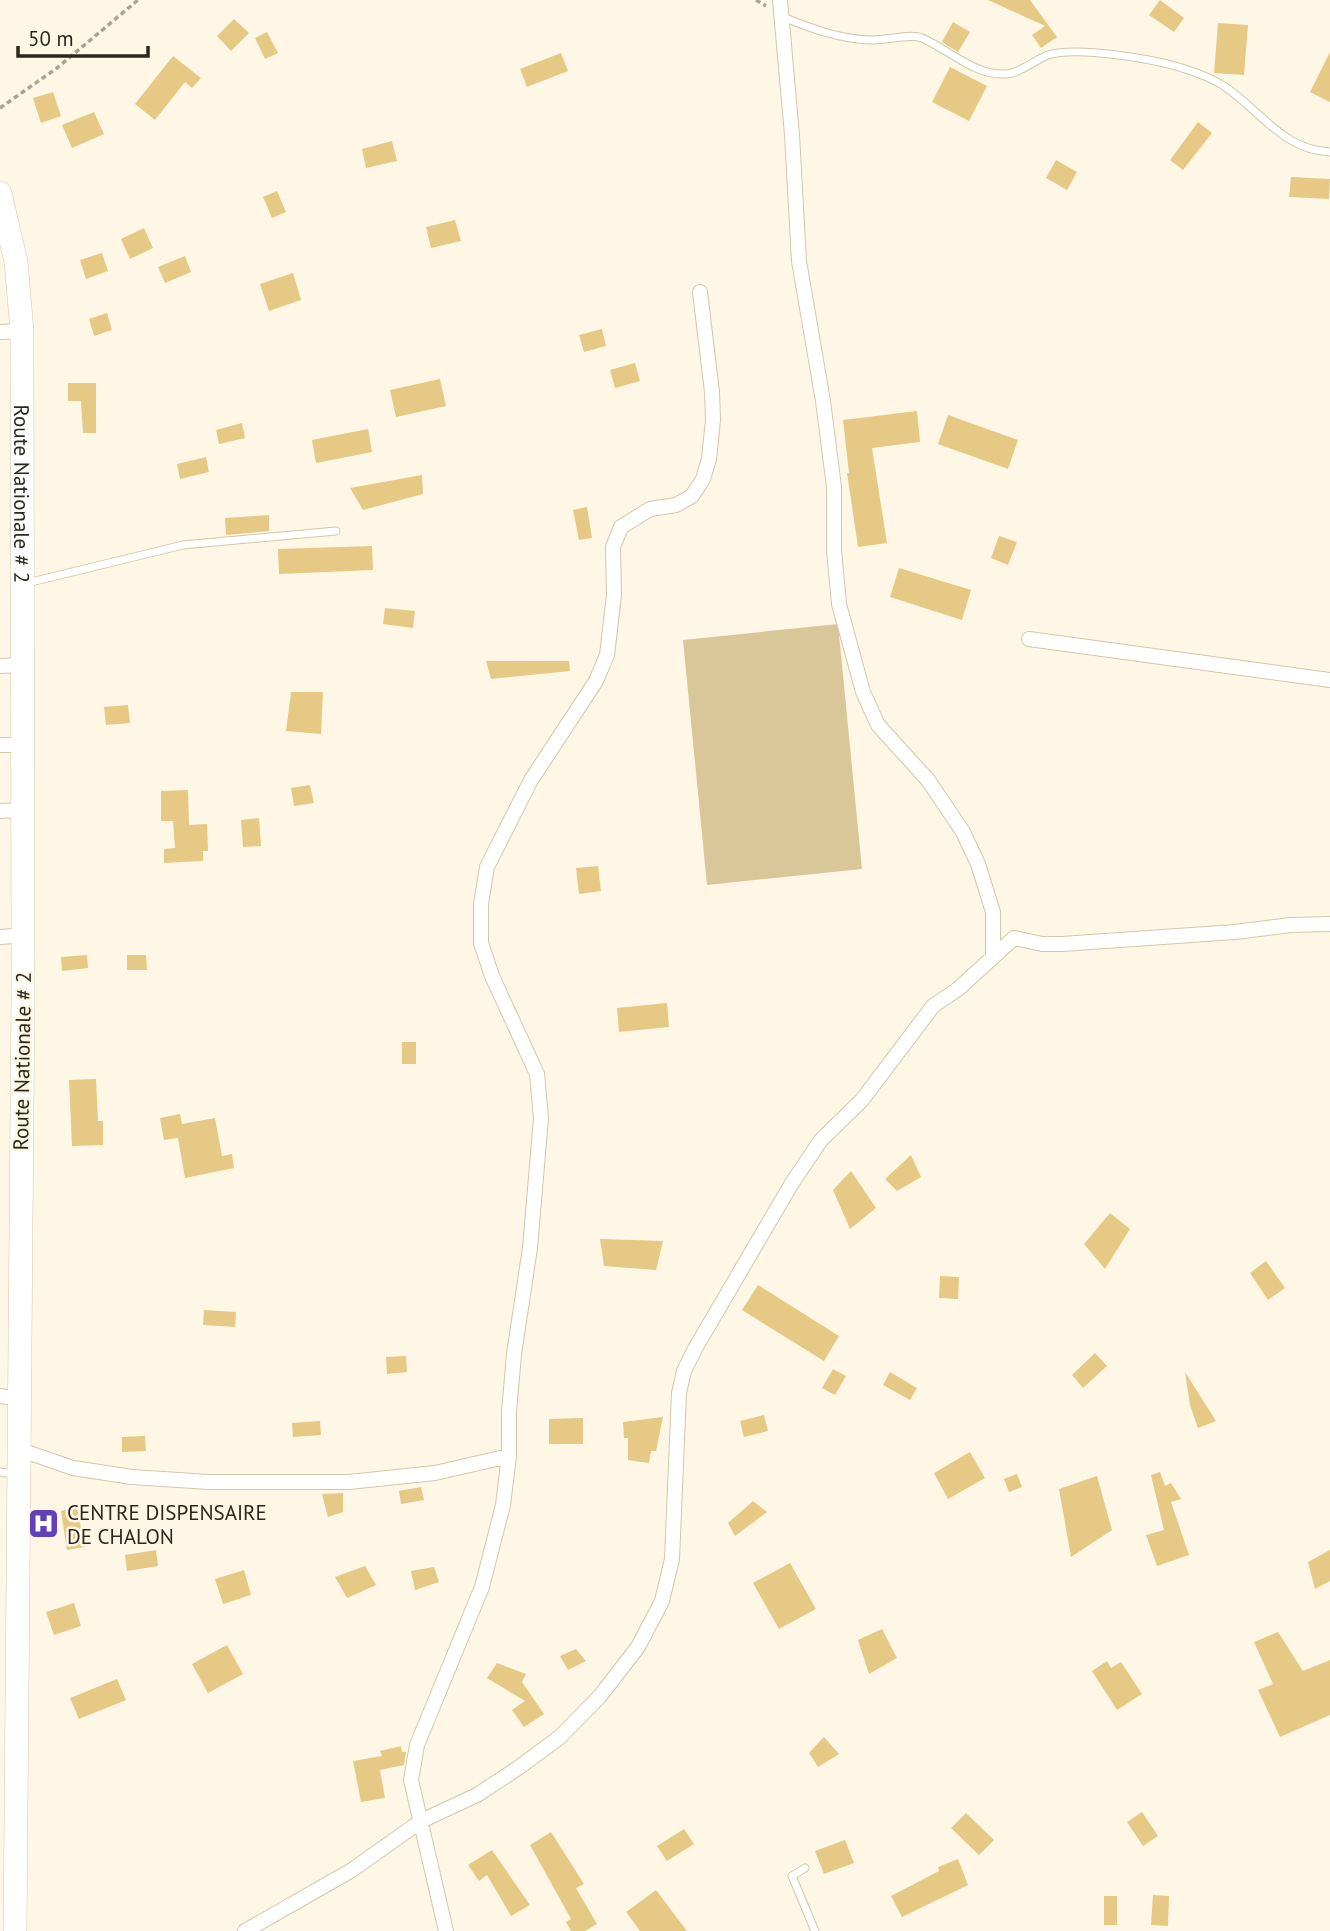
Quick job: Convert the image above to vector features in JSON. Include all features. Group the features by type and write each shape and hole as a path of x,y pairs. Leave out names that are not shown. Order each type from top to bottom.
{"main road":[{"name":"Route Nationale # 2","path":"0,193 16,262 11,332 23,583 23,665 11,745 11,810 23,935 9,1398 18,1449 9,1474 15,1931"}],"street":[{"path":"780,0 799,261 829,438 839,604 863,692 878,725 928,780 963,832 978,864 993,912 993,956"},
{"path":"446,1931 411,1780 417,1745 482,1587 503,1505 509,1456 511,1389 530,1248 541,1118 537,1074 492,975 481,943 481,904 487,867 531,780 596,681 607,655 614,595 613,547 621,527 650,509 676,505 692,496 703,479 709,458 713,411 699,292"},
{"path":"1029,639 1330,680"},
{"path":"0,666 23,665"},
{"path":"245,1931 352,1870 421,1821 477,1795 560,1737 600,1696 638,1647 662,1601 672,1559 679,1393 684,1371 792,1183 821,1140 862,1100 933,1006 958,989 1014,938 1042,944 1062,944 1330,924"},
{"path":"0,937 23,935"},
{"path":"18,1449 74,1468 132,1477 209,1482 349,1482 435,1473 509,1456"}],"lane":[{"path":"783,17 828,34 851,38 872,41 920,37 970,64 1006,75 1049,55 1075,51 1112,54 1185,69 1223,86 1291,142 1312,151 1330,152"},
{"path":"23,583 183,544 336,531"},
{"path":"805,1868 792,1876 815,1931"}],"path":[{"path":"0,108 57,68 138,0"}],"shaded area":[{"path":"838,624 862,869 707,885 683,640"}],"building":[{"path":"988,0 1030,0 1057,37 1041,48 1032,35 1045,26"},
{"path":"1160,0 1184,18 1174,32 1149,15"},
{"path":"234,19 249,33 231,51 217,36"},
{"path":"953,22 970,32 958,52 942,42"},
{"path":"1218,23 1248,25 1244,75 1214,73"},
{"path":"267,32 278,53 265,59 255,38"},
{"path":"1330,52 1330,102 1310,92"},
{"path":"561,53 568,71 527,87 520,69"},
{"path":"173,56 201,78 192,88 185,82 155,120 135,104"},
{"path":"950,67 987,86 969,121 932,102"},
{"path":"53,92 61,116 41,123 33,98"},
{"path":"94,112 104,134 72,148 62,125"},
{"path":"1198,122 1212,133 1183,170 1170,160"},
{"path":"392,141 397,161 366,168 362,149"},
{"path":"1056,160 1077,172 1067,190 1046,178"},
{"path":"1291,177 1330,179 1329,199 1289,197"},
{"path":"277,191 286,212 272,218 263,197"},
{"path":"455,220 461,241 431,248 426,227"},
{"path":"144,228 153,248 130,259 121,239"},
{"path":"102,253 108,271 86,279 80,260"},
{"path":"185,256 191,272 165,283 158,267"},
{"path":"293,273 301,300 269,311 260,284"},
{"path":"107,313 112,330 94,336 89,319"},
{"path":"602,329 606,346 584,352 579,335"},
{"path":"635,363 640,381 615,388 610,370"},
{"path":"440,379 446,406 396,417 390,390"},
{"path":"68,383 96,383 96,433 83,433 81,401 68,401"},
{"path":"917,411 920,442 872,448 887,543 858,547 847,473 843,420"},
{"path":"948,415 1018,440 1008,469 938,444"},
{"path":"242,423 245,438 219,444 216,430"},
{"path":"368,429 372,452 316,463 312,440"},
{"path":"206,457 209,472 180,479 177,464"},
{"path":"422,475 423,494 363,510 350,488"},
{"path":"587,507 592,538 579,540 573,510"},
{"path":"269,515 269,531 226,535 225,518"},
{"path":"999,536 1017,542 1008,565 991,558"},
{"path":"372,546 373,570 279,574 278,549"},
{"path":"899,568 971,590 962,620 890,597"},
{"path":"385,608 415,611 413,628 383,624"},
{"path":"486,661 569,661 570,671 491,679"},
{"path":"291,692 323,692 321,734 286,731"},
{"path":"128,705 130,723 106,725 104,707"},
{"path":"310,785 314,803 294,806 291,788"},
{"path":"188,790 189,825 207,824 208,851 203,851 203,861 164,863 164,849 175,848 173,821 161,821 161,791"},
{"path":"259,818 261,846 243,847 241,820"},
{"path":"598,866 601,891 579,894 576,868"},
{"path":"87,955 88,968 62,971 61,957"},
{"path":"127,955 146,955 147,970 127,970"},
{"path":"667,1003 669,1027 619,1032 617,1008"},
{"path":"402,1042 416,1042 416,1064 402,1064"},
{"path":"96,1079 98,1121 103,1121 103,1145 72,1146 69,1080"},
{"path":"180,1114 182,1124 215,1118 222,1156 232,1154 234,1168 185,1178 178,1138 164,1140 160,1118"},
{"path":"911,1155 921,1177 897,1191 885,1179"},
{"path":"851,1171 876,1208 850,1229 833,1190"},
{"path":"1110,1213 1130,1229 1105,1269 1084,1244"},
{"path":"600,1239 663,1241 656,1270 604,1266"},
{"path":"1266,1261 1285,1288 1268,1300 1250,1273"},
{"path":"940,1276 959,1277 958,1299 939,1298"},
{"path":"758,1285 839,1336 824,1361 742,1310"},
{"path":"204,1310 236,1312 235,1327 203,1325"},
{"path":"1095,1353 1107,1366 1083,1388 1072,1375"},
{"path":"406,1356 407,1372 387,1374 386,1357"},
{"path":"833,1369 846,1376 835,1395 822,1388"},
{"path":"890,1372 917,1388 910,1400 883,1385"},
{"path":"1185,1372 1216,1421 1198,1428 1190,1405"},
{"path":"764,1415 768,1431 744,1437 740,1421"},
{"path":"663,1417 656,1451 651,1451 649,1463 628,1460 628,1438 624,1438 623,1422"},
{"path":"583,1418 583,1444 549,1444 549,1419"},
{"path":"320,1421 321,1435 293,1437 292,1423"},
{"path":"145,1436 146,1451 122,1452 122,1437"},
{"path":"970,1452 985,1478 948,1499 934,1473"},
{"path":"1160,1472 1165,1486 1171,1483 1181,1499 1171,1502 1189,1555 1157,1566 1146,1535 1164,1530 1151,1475"},
{"path":"1017,1474 1022,1487 1009,1492 1004,1479"},
{"path":"1097,1476 1112,1530 1071,1557 1059,1489"},
{"path":"421,1487 424,1500 401,1504 399,1491"},
{"path":"343,1493 343,1512 328,1517 322,1494"},
{"path":"753,1501 767,1512 735,1536 728,1523"},
{"path":"77,1508 85,1547 67,1550 61,1511"},
{"path":"156,1550 158,1566 127,1571 125,1555"},
{"path":"1330,1550 1330,1581 1315,1589 1308,1562"},
{"path":"790,1563 816,1609 779,1629 753,1583"},
{"path":"365,1566 376,1585 347,1598 335,1577"},
{"path":"434,1567 439,1582 415,1590 411,1571"},
{"path":"244,1570 251,1595 223,1604 215,1579"},
{"path":"74,1603 81,1626 54,1635 46,1612"},
{"path":"882,1629 897,1658 869,1674 858,1640"},
{"path":"1278,1632 1303,1671 1330,1660 1330,1715 1280,1737 1258,1690 1273,1684 1254,1642"},
{"path":"227,1645 243,1674 208,1693 192,1664"},
{"path":"576,1649 586,1661 568,1670 560,1656"},
{"path":"1107,1661 1111,1668 1121,1662 1142,1694 1117,1710 1092,1671"},
{"path":"497,1663 526,1674 522,1682 544,1714 524,1727 512,1710 525,1701 487,1678"},
{"path":"117,1679 126,1700 79,1719 70,1698"},
{"path":"824,1737 839,1754 818,1767 809,1753"},
{"path":"401,1746 402,1752 406,1752 404,1765 380,1770 385,1798 361,1802 353,1761 382,1756 380,1751"},
{"path":"1142,1812 1158,1836 1143,1846 1127,1822"},
{"path":"966,1813 994,1840 979,1855 951,1828"},
{"path":"684,1829 694,1844 667,1861 657,1846"},
{"path":"551,1832 584,1884 576,1888 597,1924 585,1931 571,1931 566,1922 571,1919 530,1845"},
{"path":"845,1840 854,1863 824,1874 815,1851"},
{"path":"492,1850 530,1905 511,1916 487,1875 479,1881 468,1865"},
{"path":"958,1859 968,1885 902,1917 891,1896 939,1871 938,1867"},
{"path":"656,1890 687,1931 640,1931 626,1912"},
{"path":"1153,1895 1169,1896 1168,1926 1151,1925"},
{"path":"1104,1896 1117,1896 1117,1925 1104,1925"}],"place":[{"name":"CENTRE DISPENSAIRE DE CHALON","path":"44,1524"}]}
